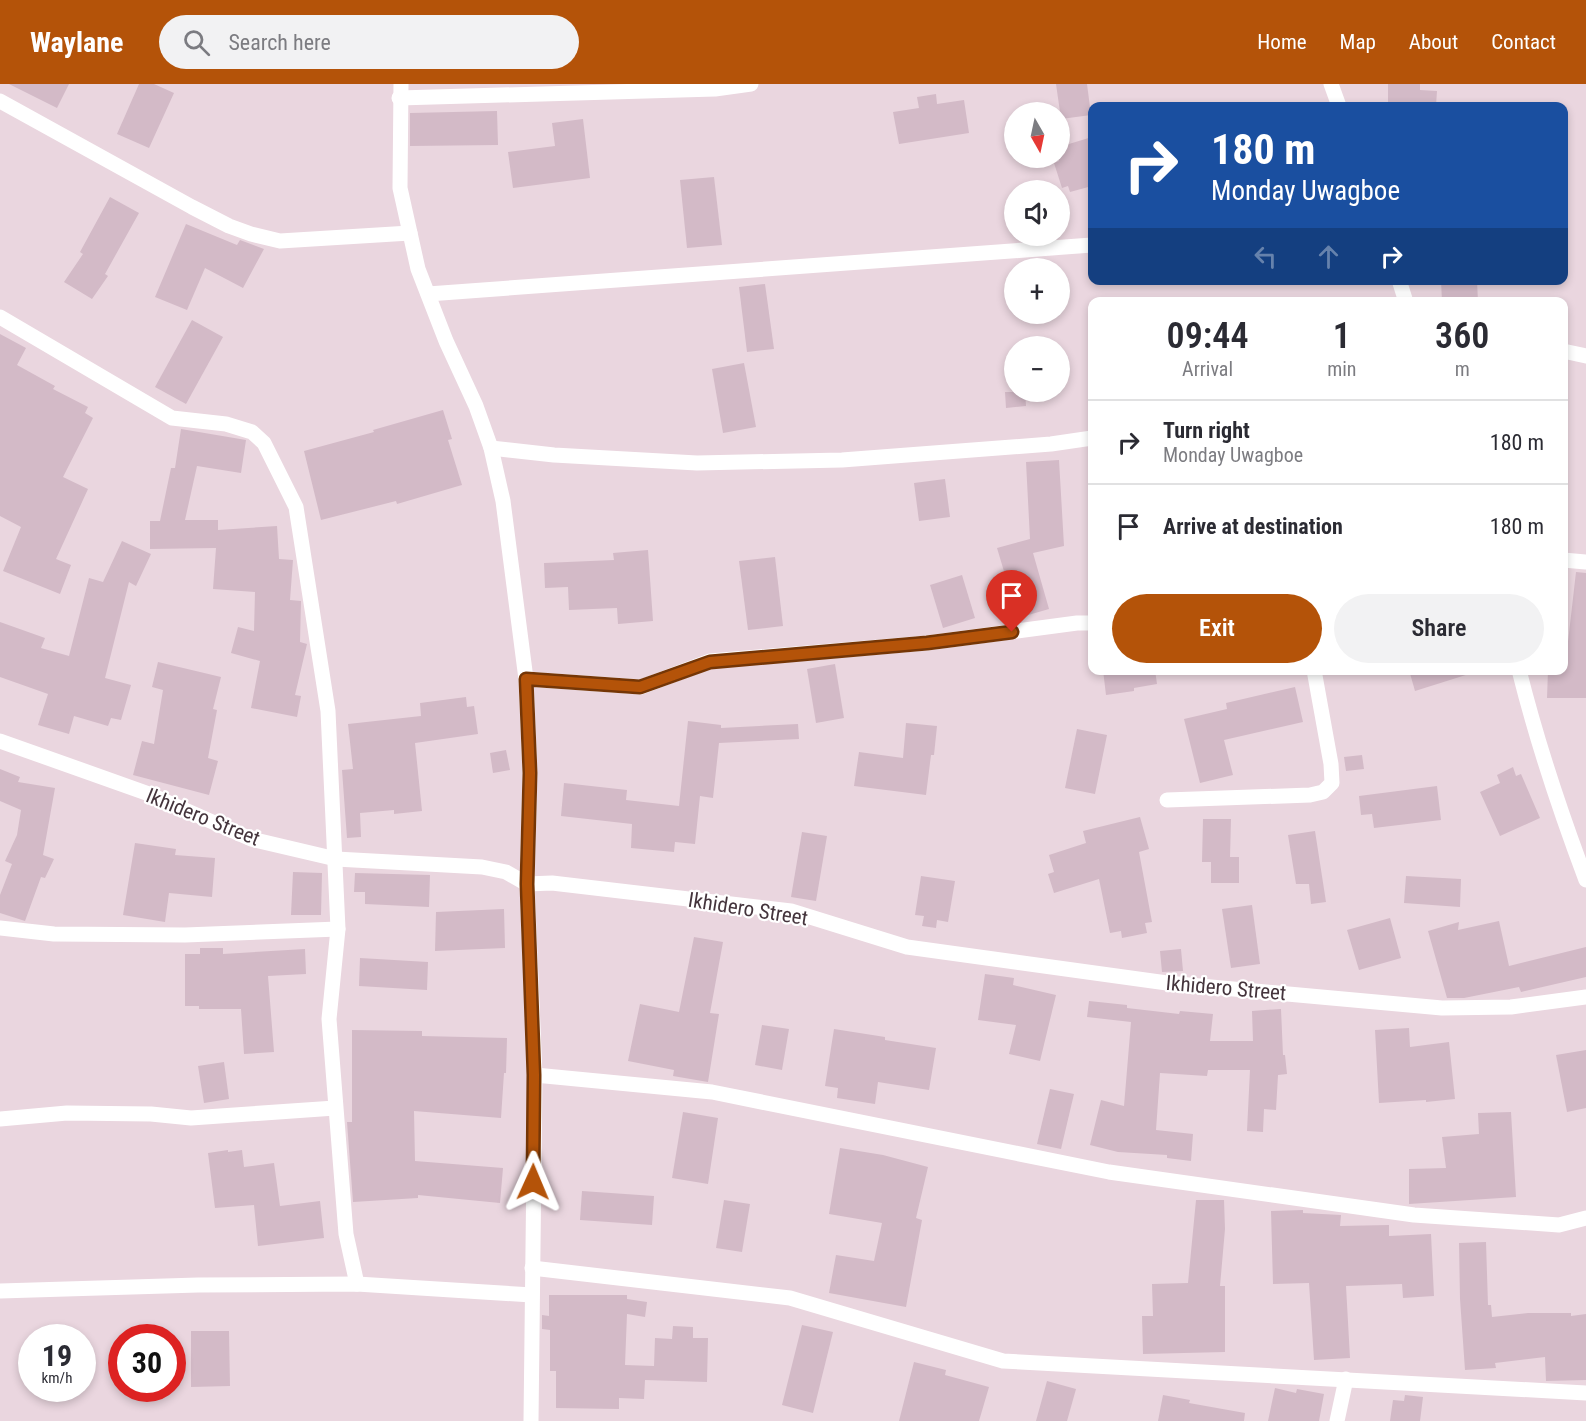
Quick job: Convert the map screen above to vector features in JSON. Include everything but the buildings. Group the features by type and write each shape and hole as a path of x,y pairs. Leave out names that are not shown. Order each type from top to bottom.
{"street":[{"path":"531,1421 534,1075 527,884 530,773 526,679 502,501 491,448 476,406 446,341 418,269 400,188 400,91 715,89 751,84"},
{"path":"1331,84 1338,102"},
{"path":"0,101 192,207 229,226 251,234 280,241 410,233"},
{"path":"428,294 1088,245"},
{"path":"0,317 172,418 226,424 252,432 264,443 296,507 328,711 338,929 329,1019 346,1234 357,1284"},
{"path":"1568,352 1586,356"},
{"path":"491,448 697,464 842,460 1051,444 1088,439"},
{"path":"1568,560 1586,562"},
{"path":"526,679 640,687 710,662 927,643 1088,623"},
{"path":"1167,800 1311,795 1323,792 1332,783 1331,764 1315,675"},
{"path":"1520,675 1534,728 1586,880"},
{"name":"Ikhidero Street","path":"0,741 149,794 251,839 336,859 482,867 506,872 527,884 552,882 791,911 907,947 1167,983 1442,1008 1511,1007 1586,997"},
{"path":"0,928 54,934 185,935 338,929"},
{"path":"534,1075 712,1092 1109,1172 1414,1215 1559,1225 1586,1218"},
{"path":"0,1119 67,1113 151,1114 191,1118 335,1108"},
{"path":"532,1268 790,1298 1003,1362 1346,1379 1586,1394"},
{"path":"0,1291 198,1285 357,1284 532,1295"},
{"path":"1337,1421 1346,1379"}],"shaded area":[{"path":"0,84 1586,84 1586,1421 0,1421"}],"route":[{"path":"533,1182 534,1075 527,884 530,773 526,679 640,687 710,662 756,656 927,643 1012,632"}]}
